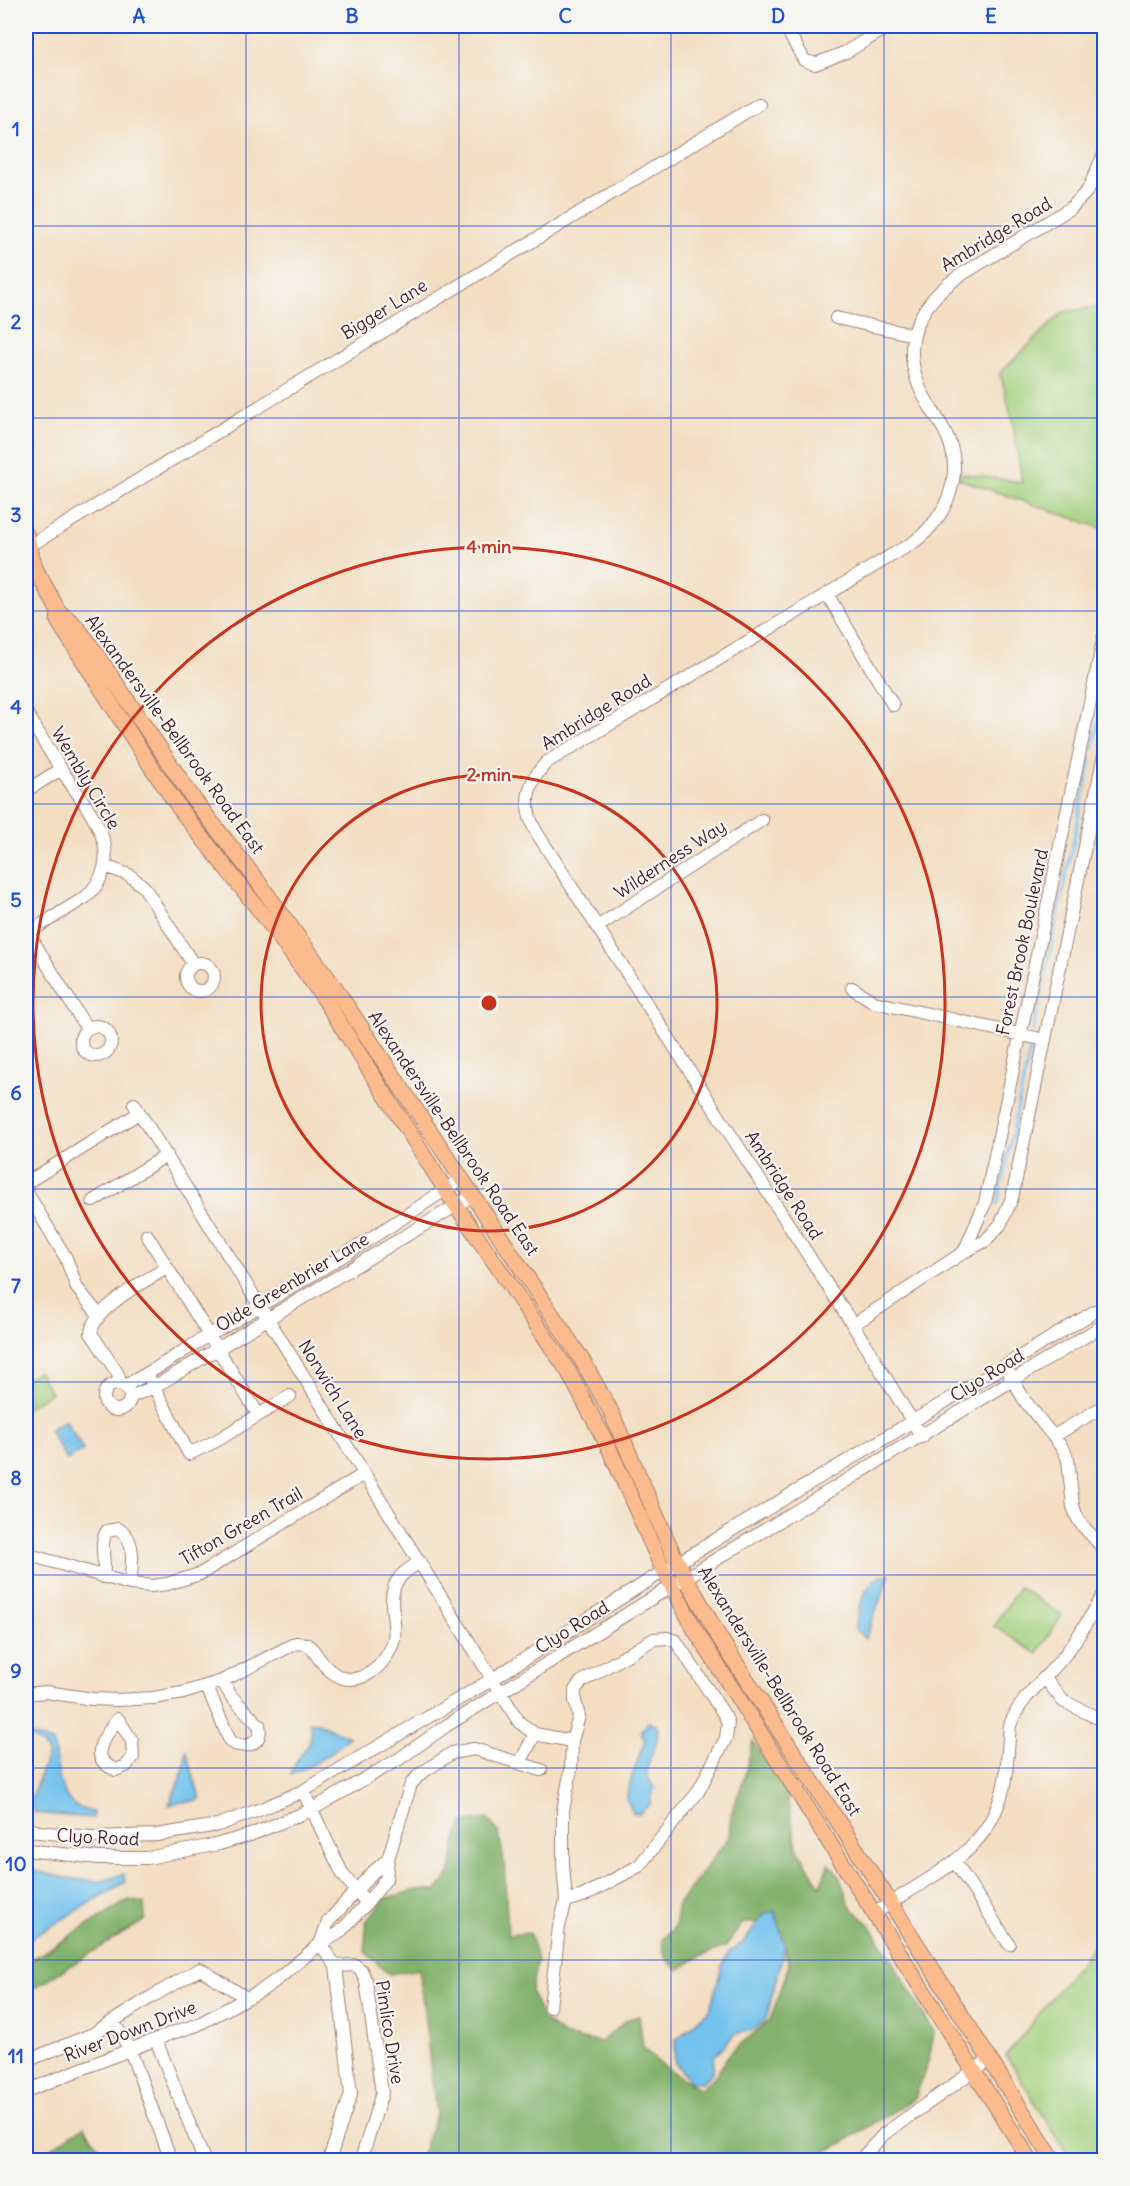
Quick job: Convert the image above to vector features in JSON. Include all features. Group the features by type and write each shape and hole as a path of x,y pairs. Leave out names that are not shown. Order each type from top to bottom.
{"main road":[{"name":"Alexandersville-Bellbrook Road East","path":"26,545 35,568 59,612 72,622 86,639 170,766 219,846 256,879 329,993 445,1189 568,1371 671,1567 713,1660 1030,2160"},
{"name":"Alexandersville-Bellbrook Road East","path":"329,993 461,1179 595,1382 610,1410 671,1567"},
{"name":"Alexandersville-Bellbrook Road East","path":"678,1581 719,1637 1053,2160"},
{"path":"781,1767 796,1757"}],"street":[{"path":"785,26 804,60 811,64 825,62 846,52 890,26"},
{"name":"Bigger Lane","path":"26,545 759,104"},
{"name":"Ambridge Road","path":"922,1437 854,1325 532,825 528,796 534,777 547,762 923,536 941,515 947,502 953,473 947,436 919,386 912,354 914,334 925,307 941,288 958,276 1060,216 1076,203 1092,184 1104,154"},
{"path":"836,318 914,334"},
{"path":"827,594 893,705"},
{"name":"Forest Brook Boulevard","path":"964,1252 985,1203 1104,636"},
{"name":"Wembly Circle","path":"26,712 100,828 106,851 105,866"},
{"path":"854,1325 964,1252 977,1247 990,1237 1006,1215 1012,1198 1104,755"},
{"path":"26,791 61,769"},
{"name":"Wilderness Way","path":"597,927 762,820"},
{"path":"87,1029 27,933 86,897 99,882 105,866 129,875 144,887 193,964"},
{"path":"852,988 874,1002 1045,1040"},
{"name":"Norwich Lane","path":"26,1183 137,1108 491,1680 519,1722 535,1734"},
{"path":"93,1201 167,1155"},
{"name":"Olde Greenbrier Lane","path":"125,1389 209,1335 261,1307 461,1179"},
{"path":"26,1191 66,1258 77,1288 99,1316"},
{"name":"Olde Greenbrier Lane","path":"125,1389 154,1387 472,1196"},
{"path":"147,1235 258,1414"},
{"path":"125,1389 91,1330 99,1316 123,1295 167,1268"},
{"name":"Clyo Road","path":"26,1828 39,1832 91,1837 158,1835 218,1825 303,1791 491,1680 671,1567 1104,1306"},
{"name":"Clyo Road","path":"26,1850 99,1858 147,1858 219,1844 250,1835 310,1810 399,1759 446,1726 678,1581 922,1437 1104,1325"},
{"path":"1006,1366 1025,1401 1054,1436 1068,1460 1073,1506 1077,1517 1104,1549"},
{"path":"149,1374 189,1454 216,1441 290,1396"},
{"path":"1054,1436 1104,1406"},
{"name":"Tifton Green Trail","path":"26,1554 130,1584 151,1586 167,1584 200,1574 364,1474"},
{"path":"103,1577 105,1563 103,1540 107,1531 118,1529 126,1534 131,1551 130,1584"},
{"path":"26,1694 46,1692 93,1700 153,1698 207,1687 296,1643 311,1647 326,1667 342,1678 357,1679 374,1671 387,1656 394,1637 392,1593 394,1585 404,1573 420,1563"},
{"path":"874,1914 955,1862 977,1842 993,1817 1005,1785 1010,1725 1014,1716 1026,1696 1065,1654 1104,1593"},
{"path":"550,2007 559,1927 566,1901 563,1865 563,1810 572,1770 572,1741 579,1716 575,1690 581,1682 654,1639 667,1638 676,1641 725,1716 728,1723 726,1738 698,1792 639,1866 583,1896 566,1901"},
{"path":"1044,1678 1063,1701 1104,1721"},
{"path":"207,1687 227,1738 240,1747 251,1745 260,1735 259,1725 231,1696 222,1681"},
{"path":"117,1700 118,1719"},
{"path":"520,1763 535,1734 572,1741"},
{"name":"River Down Drive","path":"26,2091 197,2025 245,1997 262,1990 320,1944 339,1933 386,1879 388,1859 411,1784 420,1774 452,1753 474,1749 542,1770"},
{"path":"303,1791 310,1810 343,1875 367,1903"},
{"name":"River Down Drive","path":"320,1944 328,1922 373,1872 388,1859"},
{"path":"955,1862 1009,1944"},
{"path":"320,1944 336,1965 351,2094 329,2160"},
{"name":"Pimlico Drive","path":"336,1965 355,1965 361,1970 366,1981 382,2093 361,2160"},
{"name":"River Down Drive","path":"26,2061 93,2034 151,1997 200,1970 245,1997"},
{"path":"113,2021 130,2050 171,2160"},
{"path":"156,2040 204,2160"},
{"path":"860,2160 884,2134 988,2060"}],"green space":[{"path":"1104,306 1104,529 959,479 959,473 1022,482 1012,419 1000,373 1063,312"},
{"path":"38,1371 51,1393 26,1408 26,1379"},
{"path":"1019,1587 1062,1615 1037,1654 994,1626"},
{"path":"753,1741 785,1791 798,1850 820,1886 829,1863 839,1875 850,1906 871,1926 934,2032 929,2059 915,2098 839,2145 808,2160 420,2160 436,2114 419,1969 389,1974 365,1952 366,1922 384,1899 415,1890 437,1891 451,1872 456,1839 463,1823 488,1819 499,1833 504,1861 508,1935 530,1933 537,1961 531,1992 542,2018 566,2037 601,2042 628,2019 639,2016 643,2047 660,2064 700,2090 717,2074 730,2053 770,2020 789,1965 778,1922 743,1923 725,1947 700,1956 678,1970 665,1957 662,1940 676,1925 677,1906 729,1837 731,1815 744,1778"},
{"path":"129,1900 144,1903 145,1920 26,1993 26,1963"},
{"path":"1104,1932 1104,2160 1071,2160 1006,2056"},
{"path":"84,2126 106,2160 34,2160"}],"water":[{"path":"65,1420 83,1450 67,1460 49,1430"},
{"path":"890,1574 865,1639 855,1629 864,1595 874,1581"},
{"path":"310,1722 318,1723 349,1737 322,1759 291,1775 310,1739"},
{"path":"649,1722 657,1725 658,1733 647,1769 654,1788 650,1804 640,1813 633,1813 627,1795 645,1741 641,1731"},
{"path":"26,1734 53,1742 59,1777 65,1794 75,1806 93,1812 93,1818 35,1813 30,1802 48,1753 43,1746"},
{"path":"186,1750 200,1799 169,1805 184,1769"},
{"path":"26,1869 88,1881 106,1880 124,1874 125,1882 26,1941"},
{"path":"775,1911 785,1946 766,2019 755,2029 735,2034 714,2056 713,2071 702,2083 690,2082 674,2061 676,2040 710,2009 722,1966 729,1952 745,1941 764,1914"}],"waterway":[{"path":"1093,749 1104,692"},
{"path":"1033,1030 1091,759"},
{"path":"997,1205 1031,1045"}]}
